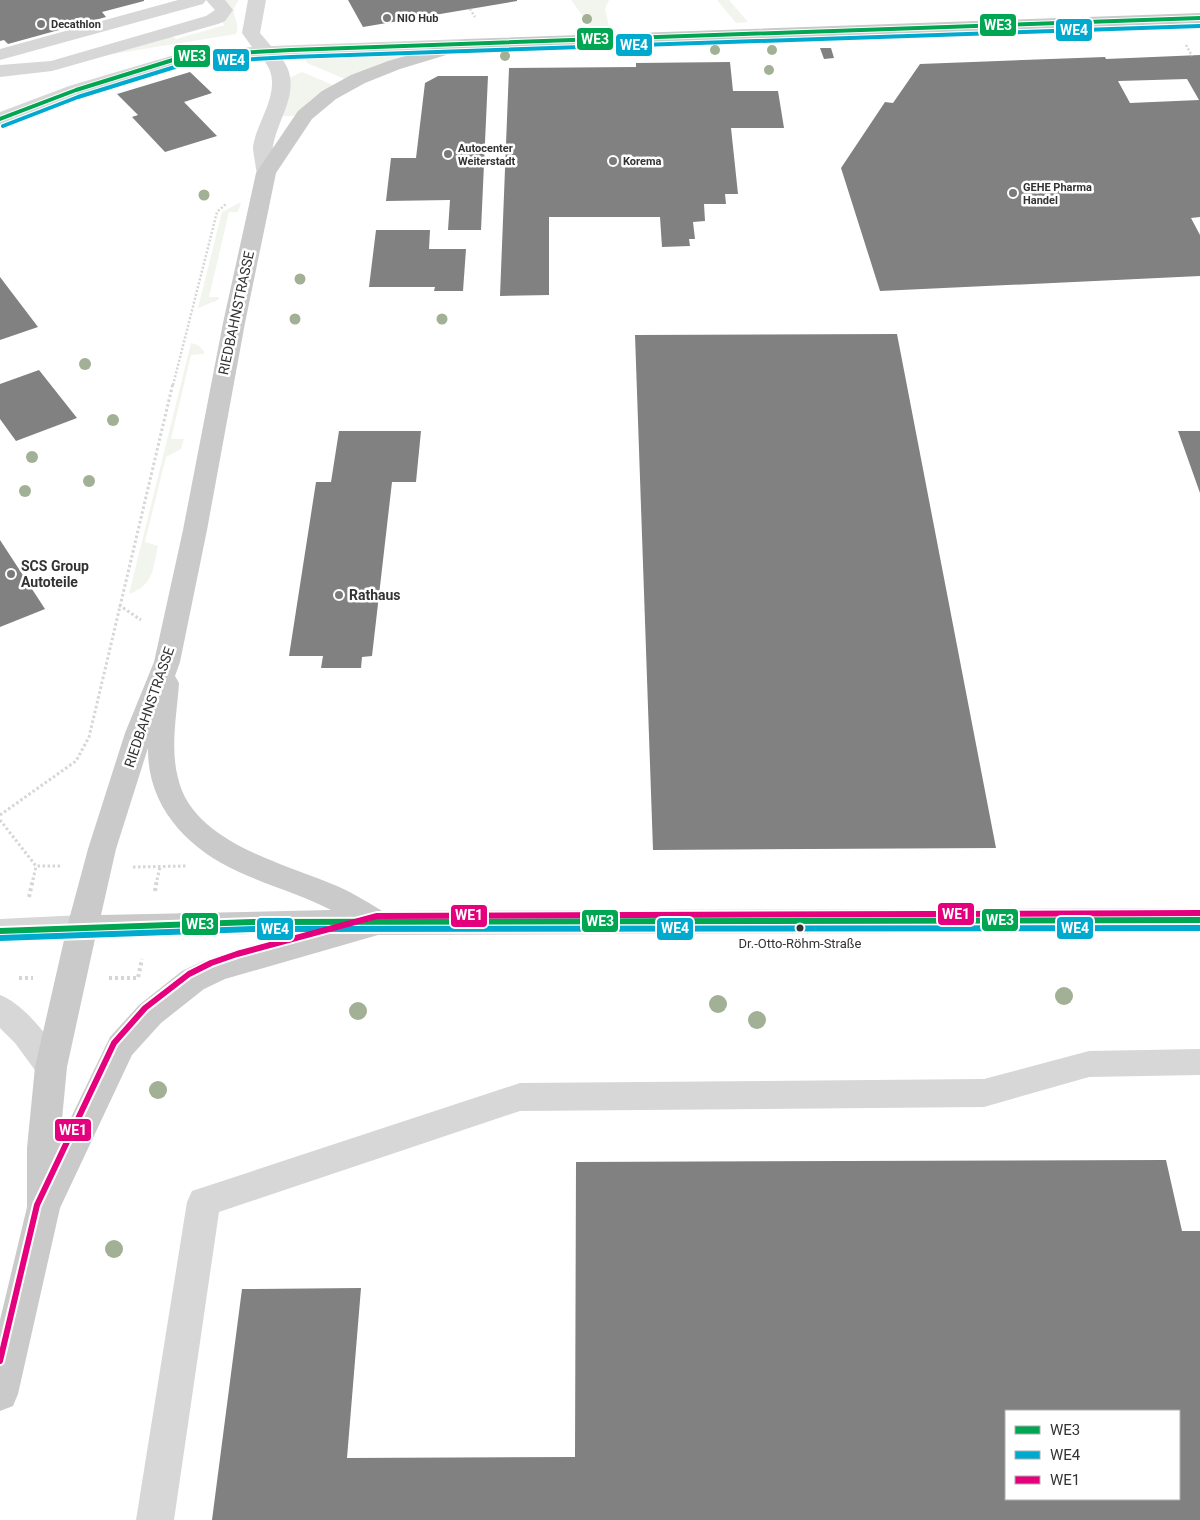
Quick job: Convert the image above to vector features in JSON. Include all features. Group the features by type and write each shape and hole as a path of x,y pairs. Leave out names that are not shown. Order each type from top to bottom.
{"main road":[{"name":"RIEDBAHNSTRASSE","path":"0,1394 44,1208 43,1148 46,1103 51,1067 82,927 102,849 136,742 167,662 195,530 228,349 266,173 305,115 329,95 351,82 386,68 466,44 1200,18"},
{"path":"167,662 162,748 164,777 172,800 183,816 204,837 236,859 258,870 320,892 378,923"},
{"path":"82,927 253,922 1200,920"},
{"path":"44,1208 121,1046 150,1014 193,980 214,970 239,961 378,923"}],"street":[{"path":"0,55 197,0"},
{"path":"0,71 52,66 212,20 219,17 224,10 215,0"},
{"path":"257,0 251,33 254,40 266,51 278,68 282,87 281,97 263,147 266,173"},
{"path":"0,110 27,93 199,55 466,44"},
{"path":"0,71 27,93"},
{"path":"0,119 27,93"},
{"path":"0,931 82,927"},
{"path":"0,1008 26,1034 51,1067"},
{"path":"155,1520 204,1202 520,1096 984,1092 1089,1064 1200,1062"}],"path":[{"path":"0,815 76,761 89,737 135,539 217,212 231,200"}],"shaded area":[{"path":"221,0 239,0 234,10 237,25 236,34 107,55 171,35 176,39 225,25 221,21"},
{"path":"571,0 609,0 605,9 609,27 591,27"},
{"path":"717,0 729,0 748,22 736,23"},
{"path":"405,52 408,55 377,65 345,79 307,63 304,57"},
{"path":"302,72 333,85 312,99 294,116 283,116 289,78"},
{"path":"241,202 238,212 229,212 209,297 219,297 218,300 198,308 222,212"},
{"path":"191,343 198,345 204,351 204,354 191,355 171,439 184,439 181,449 166,457 145,542 158,546 153,568 148,581 129,594"}],"building":[{"name":"Decathlon","path":"0,0 144,1 102,12 106,17 8,44 4,40 0,41"},
{"name":"NIO Hub","path":"348,0 517,0 517,1 363,27"},
{"path":"820,48 831,48 834,58 824,59"},
{"name":"GEHE Pharma Handel","path":"1200,55 1200,217 1191,218 1200,235 1200,276 880,291 841,168 885,102 893,103 920,64 1105,57 1106,59","holes":["1187,79 1199,100 1130,103 1118,81"]},
{"name":"Korema","path":"730,62 733,91 778,91 784,128 731,128 738,194 725,194 726,204 704,204 705,221 693,222 695,239 689,239 690,246 662,247 660,217 549,217 549,295 500,296 509,68 636,67 636,63"},
{"path":"190,72 212,93 184,102 217,136 165,152 132,117 138,115 117,94"},
{"path":"438,76 488,76 481,230 448,230 450,200 386,201 391,158 416,158 425,83"},
{"path":"376,230 430,230 429,249 466,249 463,291 434,291 435,287 369,287"},
{"path":"0,277 38,327 0,340"},
{"path":"897,334 996,848 653,850 635,335"},
{"path":"39,370 77,418 16,441 0,419 0,384"},
{"name":"Rathaus","path":"339,431 421,431 416,482 392,482 372,656 362,657 361,668 321,668 323,656 289,656 316,482 331,482"},
{"path":"1178,431 1200,431 1200,493"},
{"name":"SCS Group Autoteile","path":"0,540 45,609 0,627"},
{"path":"1166,1160 1182,1231 1200,1231 1200,1520 212,1520 242,1289 361,1288 347,1458 575,1457 576,1162"}],"transit line":[{"name":"WE3","path":"0,119 76,90 176,59 199,55 291,50 1200,18"},
{"name":"WE4","path":"3,126 78,97 178,66 200,62 291,57 1200,26"},
{"name":"WE1","path":"0,1361 37,1205 114,1043 145,1008 189,974 211,963 237,954 377,916 1200,913"},
{"name":"WE3","path":"0,931 253,922 1200,920"},
{"name":"WE4","path":"0,938 253,929 1200,928"}],"place":[{"name":"NIO Hub","path":"387,18"},
{"name":"Decathlon","path":"41,24"},
{"name":"Autocenter Weiterstadt","path":"448,154"},
{"name":"Korema","path":"613,161"},
{"name":"GEHE Pharma Handel","path":"1013,193"},
{"name":"SCS Group Autoteile","path":"11,574"},
{"name":"Rathaus","path":"339,595"},
{"name":"Dr.-Otto-Röhm-Straße","path":"800,928"}]}
